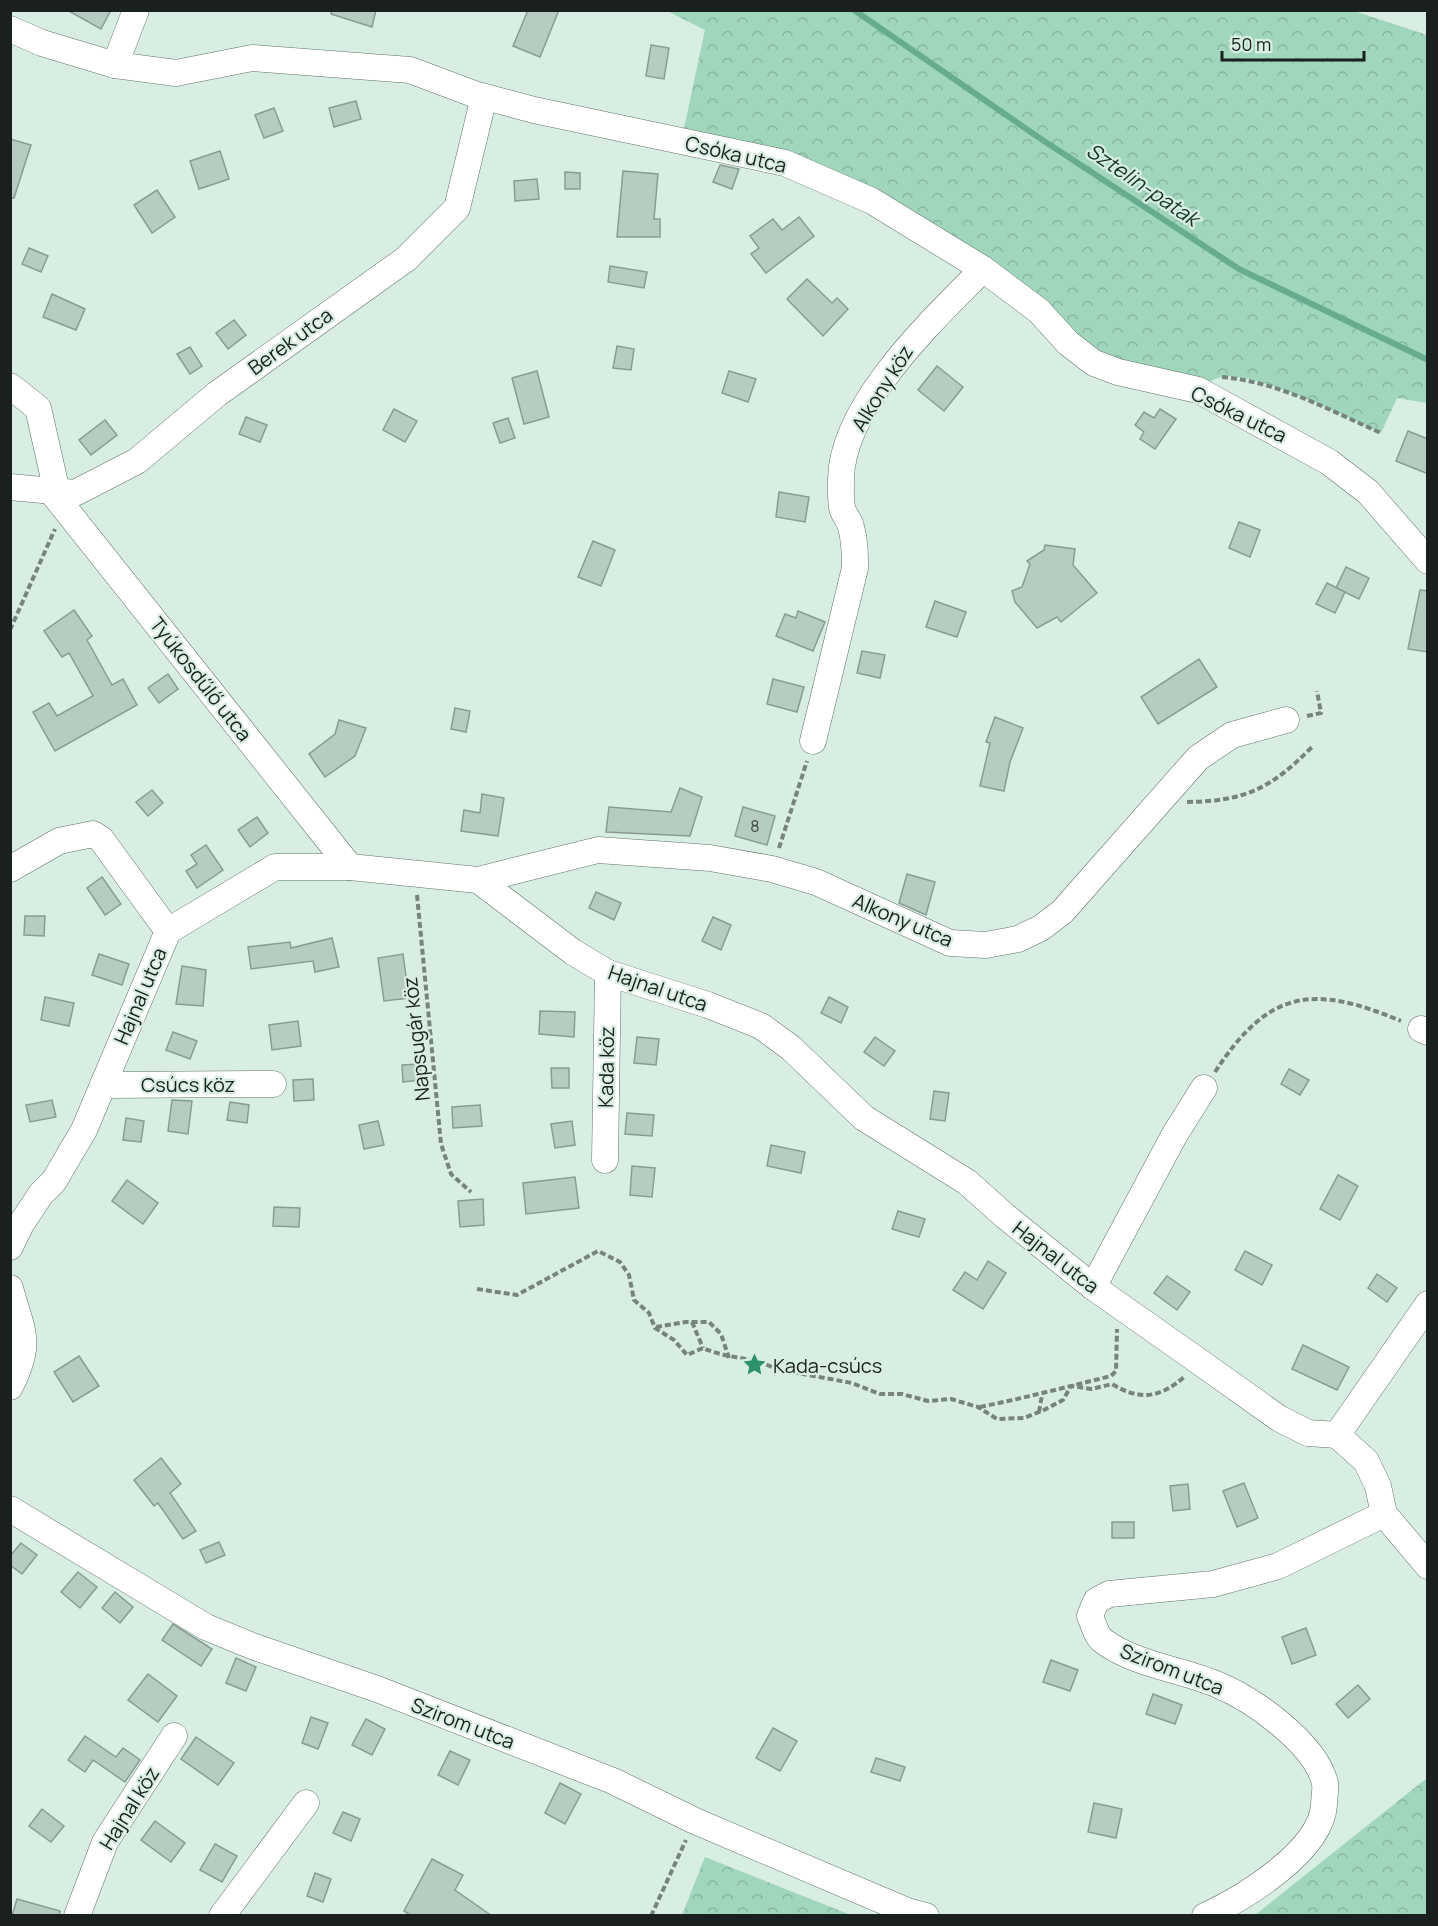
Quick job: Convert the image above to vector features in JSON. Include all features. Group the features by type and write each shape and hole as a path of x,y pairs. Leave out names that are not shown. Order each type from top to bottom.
{"street":[{"path":"115,65 136,10"},
{"name":"Csóka utca","path":"10,29 42,43 115,65 176,73 252,58 410,70 484,97 534,111 785,163 872,201 983,269 1038,311 1068,343 1094,363 1118,372 1198,390 1329,462 1368,492 1428,561"},
{"name":"Berek utca","path":"10,487 58,497 75,493 137,462 217,394 406,259 457,208 484,97"},
{"name":"Alkony köz","path":"813,741 855,568 855,544 851,523 842,509 841,477 846,446 873,395 912,339 983,269"},
{"name":"Tyúkosdűlő utca","path":"10,386 38,408 58,497 350,867"},
{"name":"Alkony utca","path":"478,879 598,850 710,858 772,869 816,882 950,944 986,945 1018,939 1041,928 1062,912 1198,758 1233,735 1286,720"},
{"path":"10,869 58,841 93,834 101,839 168,931"},
{"name":"Hajnal utca","path":"10,1247 21,1224 67,1160 84,1130 168,931 275,867 350,867 478,879 573,952 608,973 708,1005 761,1026 791,1048 864,1118 967,1182 1014,1224 1093,1287 1280,1419 1308,1433 1337,1435"},
{"name":"Kada köz","path":"605,1160 608,973"},
{"name":"Csúcs köz","path":"103,1085 273,1084"},
{"path":"1093,1287 1175,1134 1204,1088"},
{"path":"10,1288 26,1335 22,1364 10,1386"},
{"path":"1428,1304 1337,1435 1366,1461 1378,1486 1384,1514 1428,1566"},
{"name":"Szirom utca","path":"10,1509 206,1627 252,1646 368,1685 613,1781 695,1821 908,1911 926,1916"},
{"name":"Szirom utca","path":"1206,1916 1280,1870 1307,1842 1323,1820 1325,1784 1311,1754 1287,1730 1253,1704 1219,1685 1126,1654 1101,1639 1090,1616 1096,1601 1109,1594 1214,1584 1278,1566 1384,1514"},
{"name":"Hajnal köz","path":"76,1916 105,1842 174,1736"},
{"path":"222,1916 306,1803"}],"path":[{"path":"1198,390 1219,377 1250,380 1291,393 1381,433"},
{"path":"10,630 58,497"},
{"path":"1286,720 1321,713 1317,692"},
{"path":"772,869 813,741"},
{"path":"1156,803 1204,802 1256,791 1288,771 1312,747"},
{"name":"Napsugár köz","path":"416,874 441,1144 451,1174 471,1192"},
{"path":"1204,1088 1232,1046 1251,1025 1274,1009 1304,999 1331,998 1366,1006 1424,1030"},
{"path":"477,1289 517,1295 598,1251 620,1262 629,1275 634,1300 649,1313 655,1328 674,1340 687,1355 703,1348 729,1358 765,1363 776,1369 852,1383 880,1394 902,1394 928,1401 951,1399 978,1407 997,1419 1024,1418 1038,1413 1063,1400 1071,1386"},
{"path":"978,1407 1042,1395 1057,1388 1111,1376 1116,1371 1118,1304"},
{"path":"655,1328 692,1322 709,1323 721,1334 729,1358"},
{"path":"692,1322 703,1348"},
{"path":"1071,1386 1092,1389 1112,1384 1124,1391 1153,1396 1174,1385 1197,1360"},
{"path":"1038,1413 1042,1395"},
{"path":"651,1916 695,1821"}],"green space":[{"path":"1351,10 1427,35 1427,403 1397,398 1381,433 1299,396 1251,380 1232,376 1218,378 1198,390 1118,372 872,201 681,142 705,30 667,11"},
{"path":"1427,1778 1427,1915 1255,1915"},
{"path":"705,1857 851,1915 682,1915"}],"building":[{"path":"67,10 111,10 101,29"},
{"path":"332,10 376,10 372,27 331,14"},
{"path":"528,10 559,10 540,57 513,46"},
{"path":"651,45 669,48 664,79 646,76"},
{"path":"356,101 361,119 334,127 329,108"},
{"path":"274,108 283,131 264,138 255,115"},
{"path":"10,139 31,145 14,198 10,198"},
{"path":"220,151 229,179 199,189 190,161"},
{"path":"720,165 739,169 732,189 713,182"},
{"path":"623,171 658,174 654,219 660,219 660,237 617,237"},
{"path":"565,172 580,173 580,189 565,189"},
{"path":"537,179 539,199 515,201 514,181"},
{"path":"157,190 175,217 152,233 134,205"},
{"path":"799,217 814,236 766,273 751,254 759,248 750,236 773,219 782,230"},
{"path":"29,248 48,256 41,272 22,264"},
{"path":"610,266 647,272 644,288 608,282"},
{"path":"807,279 832,303 837,298 848,309 823,336 787,299"},
{"path":"52,294 85,309 76,330 43,317"},
{"path":"234,320 246,335 228,349 216,333"},
{"path":"617,346 634,349 631,370 613,368"},
{"path":"190,347 202,366 190,374 177,354"},
{"path":"937,366 963,387 944,411 918,390"},
{"path":"537,371 549,417 524,424 512,378"},
{"path":"729,371 756,379 748,402 722,393"},
{"path":"394,409 417,421 405,442 383,430"},
{"path":"1160,409 1176,419 1155,449 1140,439 1144,432 1135,425 1144,412 1154,418"},
{"path":"246,417 267,425 260,442 239,434"},
{"path":"508,418 515,438 500,443 493,423"},
{"path":"105,420 117,435 91,455 79,440"},
{"path":"1408,431 1428,439 1428,474 1396,461"},
{"path":"779,492 809,497 805,522 776,517"},
{"path":"1239,522 1260,530 1250,557 1229,548"},
{"path":"593,541 615,550 601,586 578,577"},
{"path":"1045,545 1075,549 1073,565 1097,593 1061,622 1057,617 1037,628 1015,602 1012,591 1022,587 1030,564 1027,561 1044,550"},
{"path":"1346,567 1369,578 1359,599 1336,588"},
{"path":"1327,583 1345,592 1335,613 1316,604"},
{"path":"1420,590 1428,591 1428,652 1408,649"},
{"path":"935,601 966,612 957,637 926,627"},
{"path":"74,610 92,636 87,640 112,685 123,679 137,705 55,751 33,712 49,703 57,716 93,696 69,653 62,657 44,631"},
{"path":"798,611 825,622 813,651 776,636 785,614 796,618"},
{"path":"862,651 885,655 880,678 857,673"},
{"path":"1199,659 1217,687 1158,724 1141,697"},
{"path":"168,674 178,689 159,703 148,688"},
{"path":"773,679 804,687 797,712 767,704"},
{"path":"455,708 470,711 466,732 451,729"},
{"path":"995,717 1023,728 1010,762 1004,791 980,786 990,743 986,742"},
{"path":"339,720 366,728 355,756 325,777 309,754 335,734"},
{"path":"680,788 702,797 690,836 606,832 609,807 671,812"},
{"path":"152,790 163,803 148,816 136,802"},
{"path":"482,794 504,798 498,836 461,831 464,810 480,813"},
{"path":"743,807 775,816 767,845 735,836"},
{"path":"257,817 268,833 250,847 238,830"},
{"path":"206,845 223,870 197,888 186,871 197,864 191,855"},
{"path":"907,874 935,882 926,915 899,903"},
{"path":"102,877 121,904 105,915 87,888"},
{"path":"596,892 621,903 614,920 589,908"},
{"path":"25,916 45,916 44,936 24,935"},
{"path":"713,917 731,925 721,950 702,941"},
{"path":"332,938 339,967 315,972 313,961 251,969 248,947 290,942 291,948"},
{"path":"99,954 129,964 122,985 92,975"},
{"path":"403,954 409,998 384,1001 378,958"},
{"path":"182,966 206,970 203,1006 176,1004"},
{"path":"45,997 74,1003 69,1026 41,1020"},
{"path":"829,997 848,1007 841,1023 821,1013"},
{"path":"540,1011 575,1012 574,1037 539,1034"},
{"path":"298,1021 301,1046 272,1050 269,1025"},
{"path":"173,1032 197,1041 190,1059 166,1050"},
{"path":"637,1037 659,1039 656,1065 634,1063"},
{"path":"875,1037 895,1051 884,1066 864,1052"},
{"path":"420,1064 421,1080 403,1082 402,1065"},
{"path":"551,1068 569,1068 569,1088 552,1088"},
{"path":"1289,1069 1309,1080 1300,1095 1281,1084"},
{"path":"313,1079 314,1100 294,1101 293,1080"},
{"path":"934,1091 949,1093 945,1121 930,1119"},
{"path":"52,1100 56,1117 30,1122 26,1105"},
{"path":"172,1100 192,1101 188,1134 168,1131"},
{"path":"230,1102 249,1105 247,1123 227,1120"},
{"path":"480,1105 482,1126 453,1128 452,1107"},
{"path":"627,1113 654,1115 652,1136 625,1134"},
{"path":"126,1118 144,1121 141,1142 123,1140"},
{"path":"378,1121 384,1145 364,1149 359,1125"},
{"path":"572,1121 575,1145 555,1148 551,1124"},
{"path":"771,1145 805,1152 801,1173 767,1166"},
{"path":"632,1166 655,1168 652,1197 630,1195"},
{"path":"1338,1175 1358,1186 1340,1220 1320,1209"},
{"path":"575,1177 579,1208 526,1214 523,1183"},
{"path":"127,1180 158,1203 143,1224 112,1201"},
{"path":"483,1199 484,1225 460,1227 458,1201"},
{"path":"274,1207 300,1208 299,1227 273,1226"},
{"path":"898,1211 925,1219 919,1237 892,1229"},
{"path":"1245,1251 1272,1265 1262,1285 1235,1270"},
{"path":"988,1261 1006,1273 983,1309 953,1290 965,1272 977,1280"},
{"path":"1377,1274 1397,1288 1387,1302 1368,1288"},
{"path":"1167,1276 1190,1292 1177,1310 1154,1293"},
{"path":"1303,1345 1349,1367 1337,1390 1292,1369"},
{"path":"79,1356 99,1386 73,1402 54,1372"},
{"path":"161,1458 181,1484 170,1493 196,1531 183,1539 158,1503 154,1506 134,1480"},
{"path":"1244,1483 1258,1518 1237,1527 1223,1491"},
{"path":"1188,1484 1190,1509 1173,1511 1170,1486"},
{"path":"1112,1522 1134,1522 1134,1538 1112,1538"},
{"path":"219,1542 225,1555 206,1563 200,1550"},
{"path":"21,1543 37,1555 22,1574 10,1565 10,1556"},
{"path":"78,1572 97,1587 80,1608 61,1592"},
{"path":"115,1592 133,1607 120,1623 102,1608"},
{"path":"173,1624 212,1649 201,1666 162,1640"},
{"path":"1306,1628 1316,1655 1292,1664 1282,1637"},
{"path":"236,1658 256,1667 246,1691 226,1683"},
{"path":"1051,1660 1078,1670 1070,1691 1043,1682"},
{"path":"148,1674 177,1696 158,1722 128,1700"},
{"path":"1358,1685 1370,1699 1348,1718 1336,1704"},
{"path":"1153,1694 1182,1705 1175,1724 1146,1714"},
{"path":"311,1717 328,1723 318,1749 302,1743"},
{"path":"366,1719 385,1729 372,1755 352,1745"},
{"path":"773,1728 797,1741 780,1771 756,1758"},
{"path":"85,1736 116,1757 123,1748 140,1760 125,1782 93,1760 85,1772 68,1760"},
{"path":"196,1737 234,1763 218,1785 181,1759"},
{"path":"450,1751 470,1760 458,1785 438,1775"},
{"path":"876,1758 905,1767 900,1781 871,1772"},
{"path":"560,1783 581,1794 565,1824 545,1813"},
{"path":"1094,1803 1122,1809 1116,1838 1088,1832"},
{"path":"42,1809 64,1826 51,1842 29,1826"},
{"path":"343,1812 360,1819 351,1841 333,1833"},
{"path":"155,1821 185,1843 171,1862 141,1840"},
{"path":"215,1844 237,1856 222,1882 200,1870"},
{"path":"432,1859 463,1875 455,1890 492,1916 412,1916 404,1911"},
{"path":"315,1873 331,1879 323,1902 307,1896"},
{"path":"17,1899 60,1911 59,1916 12,1916"}],"waterway":[{"name":"Sztelin-patak","path":"854,10 1038,137 1239,269 1428,360"}],"place":[{"name":"Kada-csúcs","path":"755,1365"}]}
